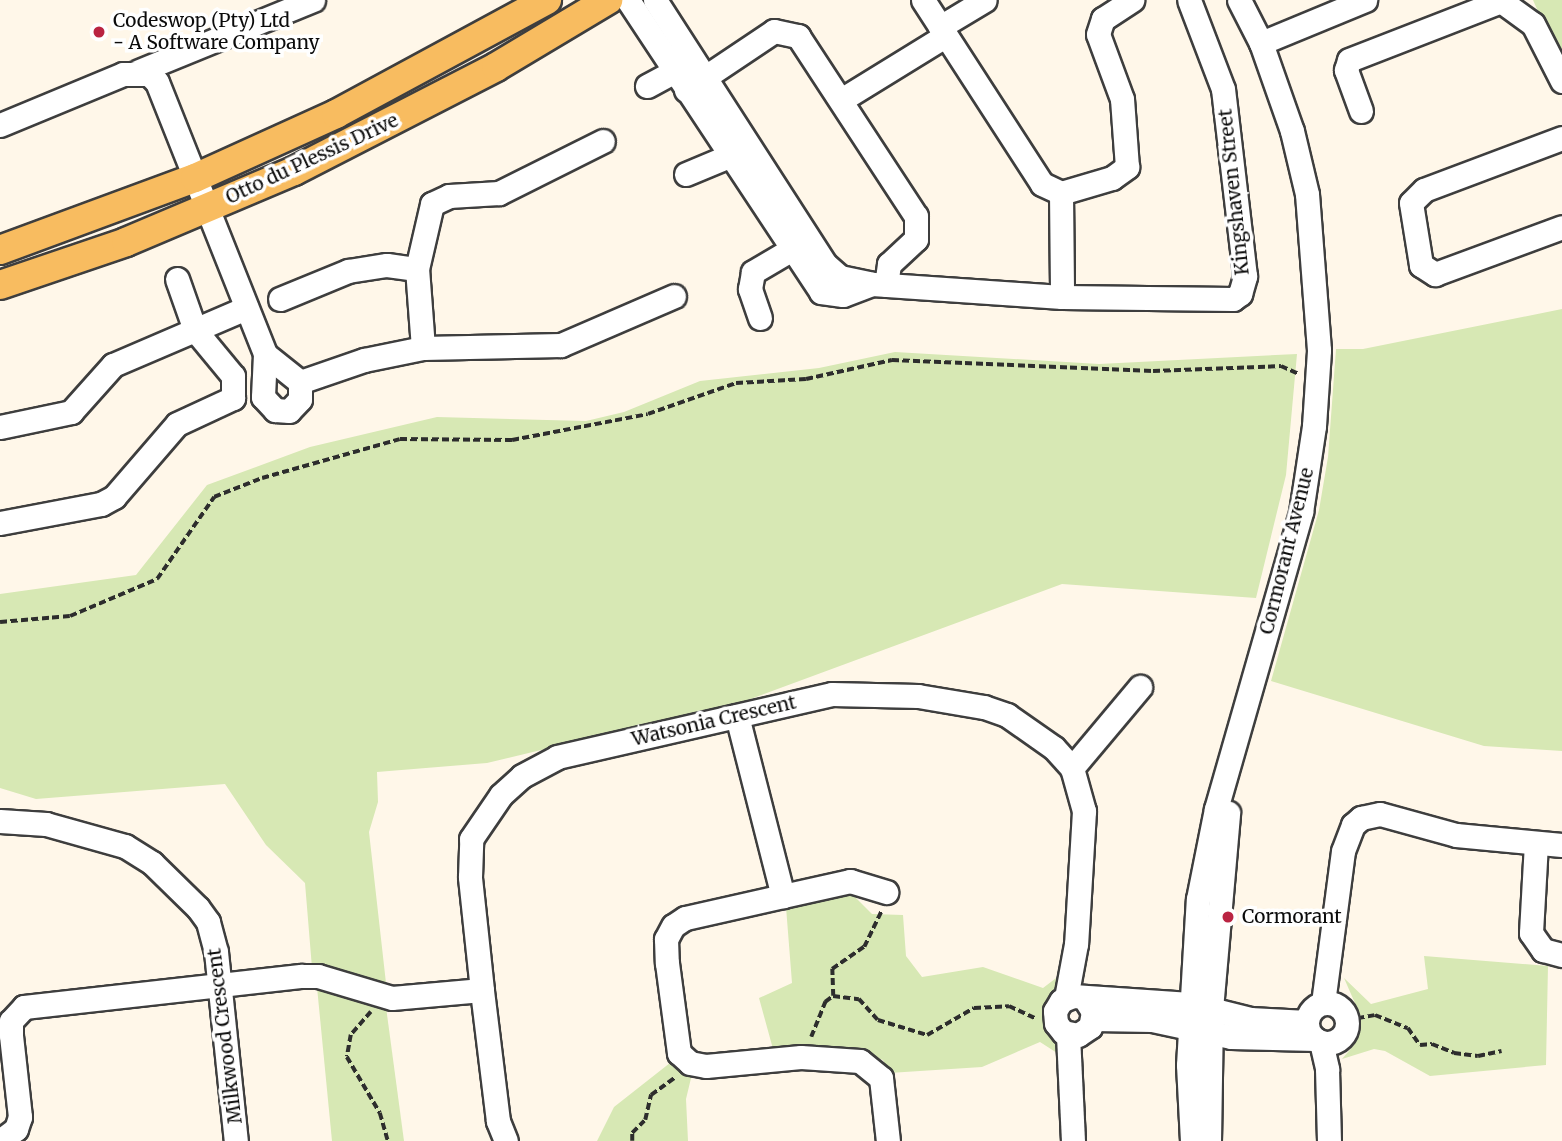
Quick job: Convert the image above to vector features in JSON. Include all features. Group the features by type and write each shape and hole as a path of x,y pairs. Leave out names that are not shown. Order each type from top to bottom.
{"main road":[{"name":"Otto du Plessis Drive","path":"0,250 195,178 336,114 547,0"},
{"name":"Otto du Plessis Drive","path":"0,285 126,242 294,172 423,107 608,0"}],"street":[{"path":"0,125 103,81 139,71 313,0"},
{"name":"Kingshaven Street","path":"628,0 680,81 740,152 833,273 879,284 1062,297 1233,299 1244,286 1223,89 1189,0"},
{"name":"Kingshaven Street","path":"655,0 700,68 740,152 792,249 827,296 843,295 879,284"},
{"path":"923,0 1042,184 1060,194 1112,178 1127,167 1122,99 1098,34 1103,19 1132,0"},
{"path":"841,100 985,0"},
{"name":"Cormorant Avenue","path":"1192,1141 1189,1030 1201,1007 1229,768 1301,512 1314,426 1319,350 1307,194 1292,131 1261,43 1239,0"},
{"path":"1261,43 1365,0"},
{"path":"1361,111 1346,70 1349,60 1470,6 1500,0 1522,12 1533,24 1562,81"},
{"path":"647,86 680,81 700,68 763,37 785,30 798,36 918,224 916,240 889,264 879,284"},
{"path":"139,71 157,82 264,351 300,382 300,399 289,411 267,404 261,385 264,351"},
{"path":"1562,138 1424,190 1411,203 1421,265 1435,274 1562,227"},
{"path":"423,348 417,269 427,213 439,198 499,193 603,141"},
{"path":"686,174 740,152"},
{"path":"1060,194 1062,297"},
{"path":"760,318 750,289 753,271 792,249"},
{"path":"280,299 348,271 387,265 417,269"},
{"path":"0,523 101,505 114,497 177,424 229,404 235,389 227,363 195,330 177,279"},
{"path":"300,382 364,360 423,348 561,345 674,296"},
{"path":"0,427 71,412 113,365 246,308"},
{"path":"227,363 264,351"},
{"path":"1072,768 1140,687"},
{"name":"Watsonia Crescent","path":"506,1141 498,1121 469,857 478,823 501,794 538,765 557,757 853,692 957,701 1007,715 1054,748 1072,768 1084,811 1086,836 1073,972 1077,1016 1072,1065 1073,1141"},
{"path":"737,716 783,896"},
{"path":"1329,1141 1324,1023 1343,851 1353,825 1361,818 1380,814 1456,835 1562,845"},
{"name":"Milkwood Crescent","path":"0,821 75,830 114,841 145,858 208,922 219,983 236,1141"},
{"path":"1536,843 1531,933 1543,950 1562,955"},
{"path":"886,892 850,881 685,918 673,926 666,939 675,1038 679,1053 690,1063 706,1066 840,1057 873,1068 883,1087 888,1141"},
{"path":"0,1141 16,1129 20,1117 11,1035 16,1012 35,1004 317,975 382,996 482,990"},
{"path":"1077,1016 1201,1007 1250,1019 1324,1023"},
{"path":"1077,1016 1152,1020 1189,1030 1324,1023"},
{"name":"Cormorant Avenue","path":"1189,1030 1209,1141"}],"path":[{"path":"0,622 70,616 157,579 214,497 262,478 400,439 512,440 648,414 736,383 806,379 892,360 1153,371 1281,366 1303,378 1304,365"},
{"path":"833,996 832,969 873,936 886,892"},
{"path":"382,996 351,1035 347,1048 350,1068 380,1113 388,1141"},
{"path":"802,1058 803,1043 818,1028 825,1002 833,996 859,999 878,1020 927,1035 974,1007 1009,1006 1047,1023 1077,1016"},
{"path":"1324,1023 1375,1016 1408,1028 1420,1045 1432,1044 1454,1053 1478,1056 1501,1051"},
{"path":"632,1141 632,1133 645,1120 651,1095 690,1063"}],"green space":[{"path":"1533,0 1562,0 1562,66"},
{"path":"1562,309 1562,751 1484,746 1271,681 1319,510 1328,457 1336,349 1363,349"},
{"path":"895,352 1099,364 1297,354 1286,475 1256,598 1062,584 748,700 487,763 377,772 378,802 369,832 387,992 312,968 305,883 266,845 225,784 36,799 0,788 0,594 136,575 207,485 310,447 437,417 586,421 624,412 700,381 819,368"},
{"path":"850,892 872,914 903,915 906,956 922,977 983,967 1043,988 1072,966 1050,1019 1071,1062 1040,1042 982,1067 889,1073 883,1060 853,1049 773,1049 759,998 792,983 786,907"},
{"path":"1424,956 1548,966 1546,1065 1430,1076 1385,1051 1374,1049 1342,1059 1354,1045 1361,1017 1344,978 1371,1004 1428,989"},
{"path":"317,987 386,1007 404,1141 332,1141"},
{"path":"675,1059 692,1074 686,1099 688,1141 597,1141 614,1107"}],"place":[{"name":"Codeswop (Pty) Ltd - A Software Company","path":"99,32"},
{"name":"Cormorant","path":"1228,917"}]}
